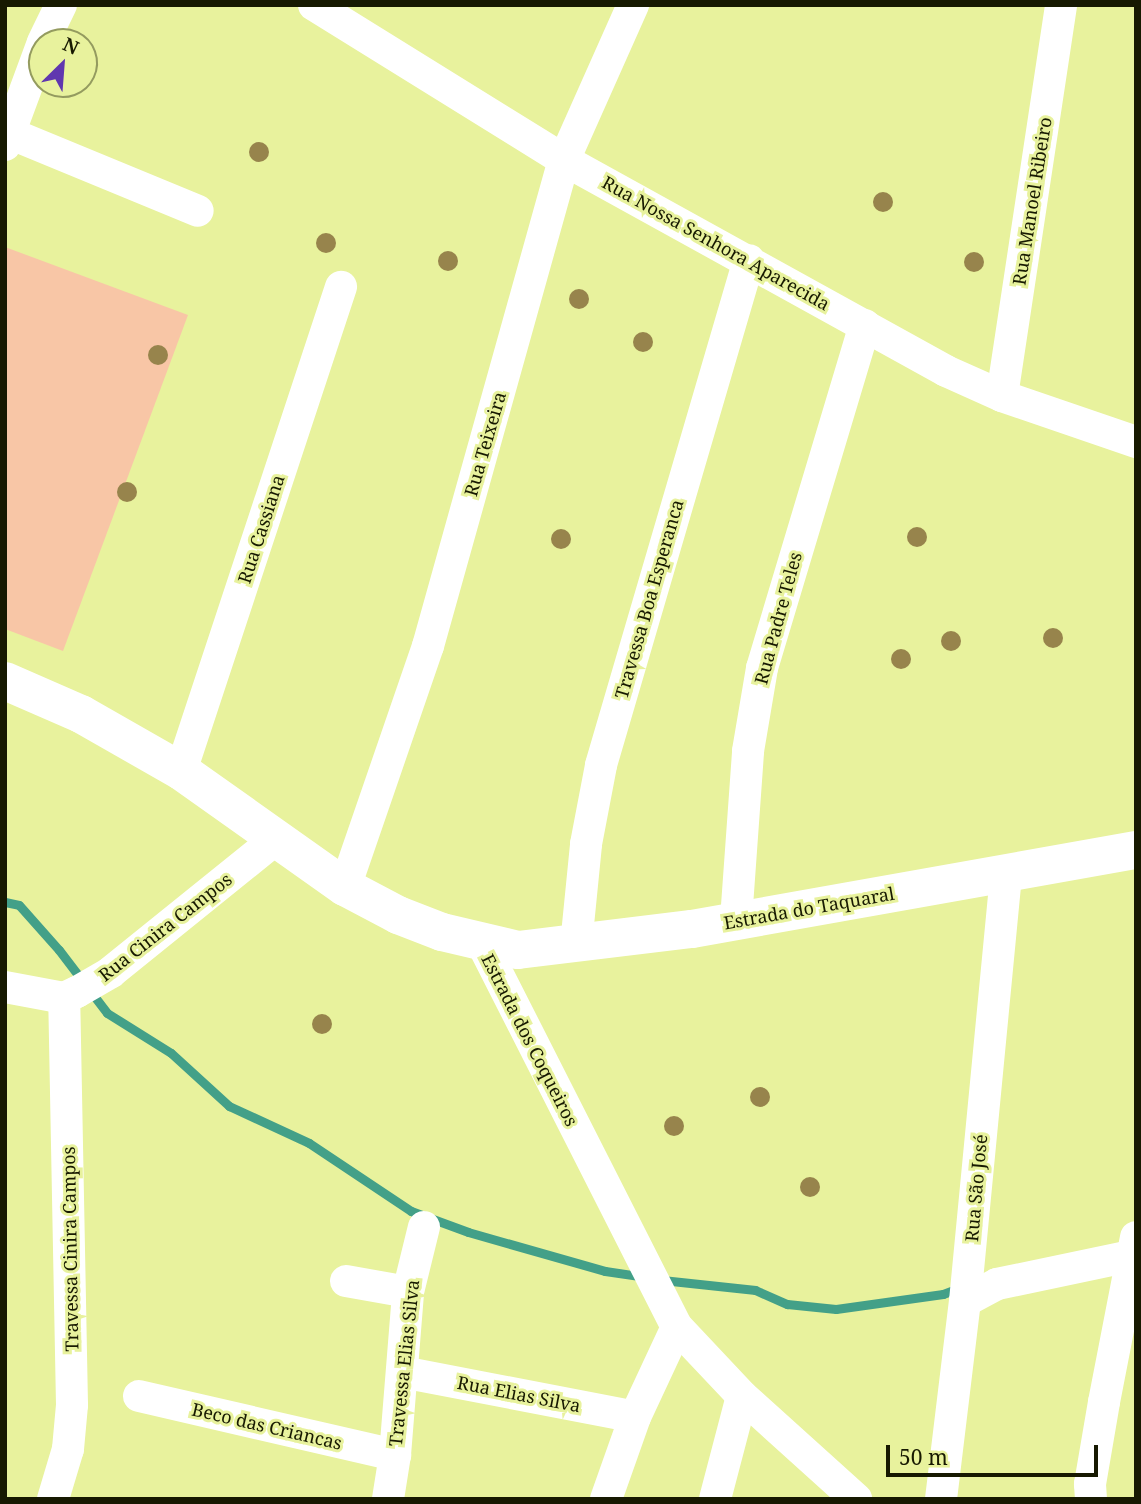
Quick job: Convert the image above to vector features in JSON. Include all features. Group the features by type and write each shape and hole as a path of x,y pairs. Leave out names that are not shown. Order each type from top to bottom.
{"street":[{"path":"50,28 61,5"},
{"name":"Rua Nossa Senhora Aparecida","path":"314,5 564,160 946,371 1002,396 1136,442"},
{"name":"Rua Teixeira","path":"345,887 428,646 564,160 633,5"},
{"name":"Rua Manoel Ribeiro","path":"1002,396 1061,5"},
{"path":"28,83 7,139 198,211"},
{"name":"Travessa Boa Esperanca","path":"576,945 586,844 601,765 749,260"},
{"name":"Rua Cassiana","path":"181,771 341,287"},
{"name":"Rua Padre Teles","path":"736,920 748,751 762,668 865,325"},
{"name":"Estrada dos Coqueiros","path":"5,681 80,714 181,771 345,887 398,915 482,943 677,1327 742,1396 856,1499"},
{"name":"Rua Cinira Campos","path":"70,995 111,972 276,839"},
{"name":"Estrada do Taquaral","path":"482,943 518,950 576,945 1006,876 1136,850"},
{"name":"Rua São José","path":"941,1499 966,1292 1006,876"},
{"path":"5,987 70,995"},
{"name":"Travessa Cinira Campos","path":"52,1499 68,1449 72,1405 70,995"},
{"name":"Travessa Elias Silva","path":"388,1499 395,1455 408,1292 424,1227"},
{"path":"966,1292 1135,1249 1104,1402 1090,1484 1091,1499"},
{"path":"346,1281 408,1292"},
{"path":"606,1499 635,1417 677,1327"},
{"name":"Rua Elias Silva","path":"402,1372 635,1417"},
{"name":"Beco das Criancas","path":"139,1396 395,1455"},
{"path":"715,1499 742,1396"}],"shaded area":[{"path":"5,247 188,315 63,651 5,629"}],"waterway":[{"path":"5,902 19,905 59,950 107,1013 171,1053 229,1106 309,1143 411,1211 468,1232 605,1271 645,1277"},
{"path":"662,1280 755,1290 787,1304 836,1309 943,1294 961,1287"}]}
